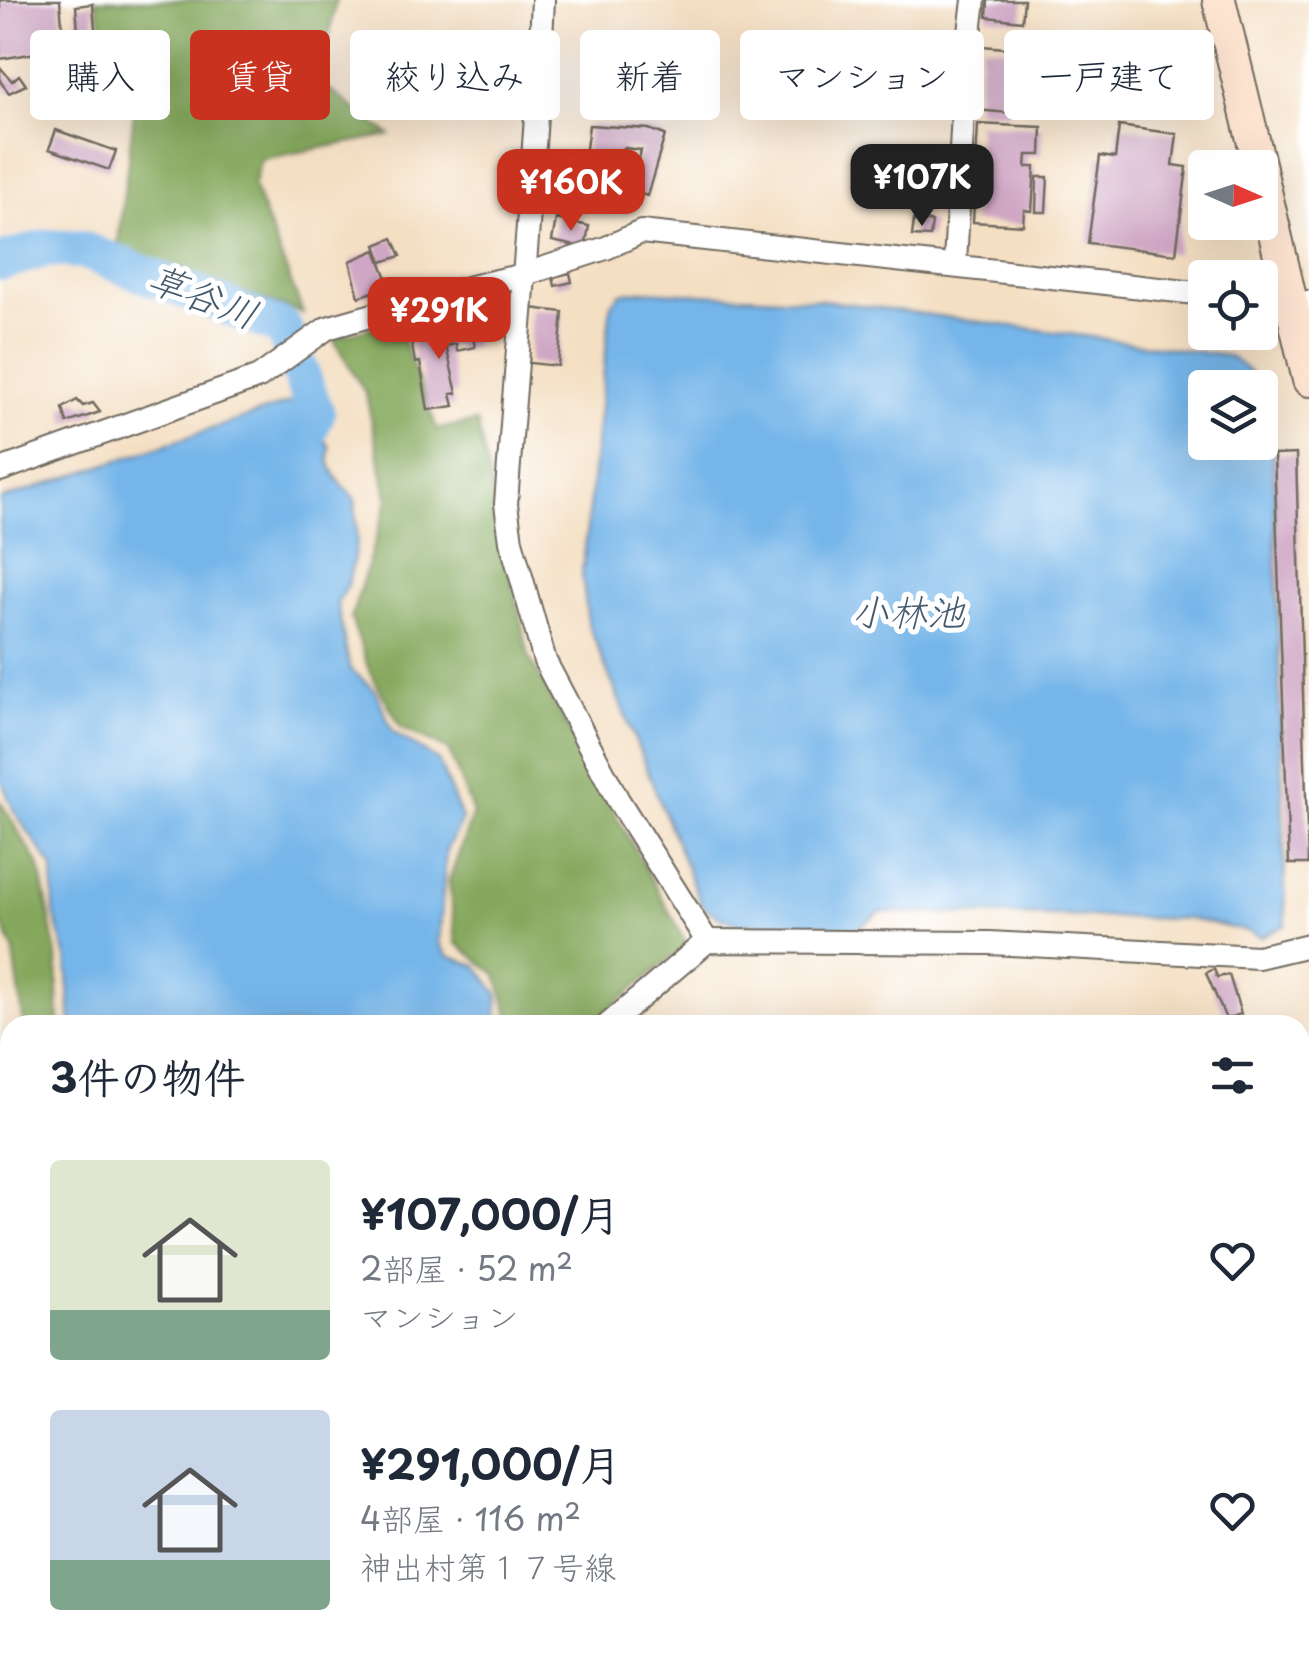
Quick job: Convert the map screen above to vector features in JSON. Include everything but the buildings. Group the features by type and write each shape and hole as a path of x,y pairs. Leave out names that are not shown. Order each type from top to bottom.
{"main road":[{"path":"1218,0 1256,150"},
{"path":"1278,227 1301,303 1309,380"}],"street":[{"path":"544,0 506,504 510,542 545,661 618,800 707,940"},
{"path":"955,264 965,73 974,0"},
{"path":"0,470 259,377 327,328 523,275 606,248 641,232 1188,292"},
{"path":"620,1015 707,940 989,943 1258,957 1309,945"}],"green space":[{"path":"95,0 336,0 330,32 190,30 190,120 330,120 330,90 350,105 350,120 370,120 390,135 261,159 253,186 303,313 117,251 133,120 170,120 170,30 103,28"},
{"path":"395,320 437,429 477,422 529,657 687,944 603,1015 509,1015 497,975 456,943 449,881 473,813 449,751 401,727 369,670 351,618 388,500 366,394 333,339"},
{"path":"0,801 40,867 57,956 59,1015 23,1015 13,948 0,920"}],"water":[{"name":"小林池","path":"640,291 822,300 1228,356 1247,370 1188,370 1188,460 1273,460 1286,925 1261,937 1190,919 880,912 858,928 738,924 715,915 701,904 588,623 582,574 611,304 621,293"},
{"path":"295,401 330,447 332,469 355,499 357,543 348,584 337,603 350,669 375,690 393,732 438,760 462,819 446,851 439,943 448,956 477,966 498,994 497,1015 70,1015 67,958 54,914 53,868 14,811 0,777 0,500"}],"waterway":[{"name":"草谷川","path":"0,262 47,248 82,250 283,328 316,414 301,447"}]}
